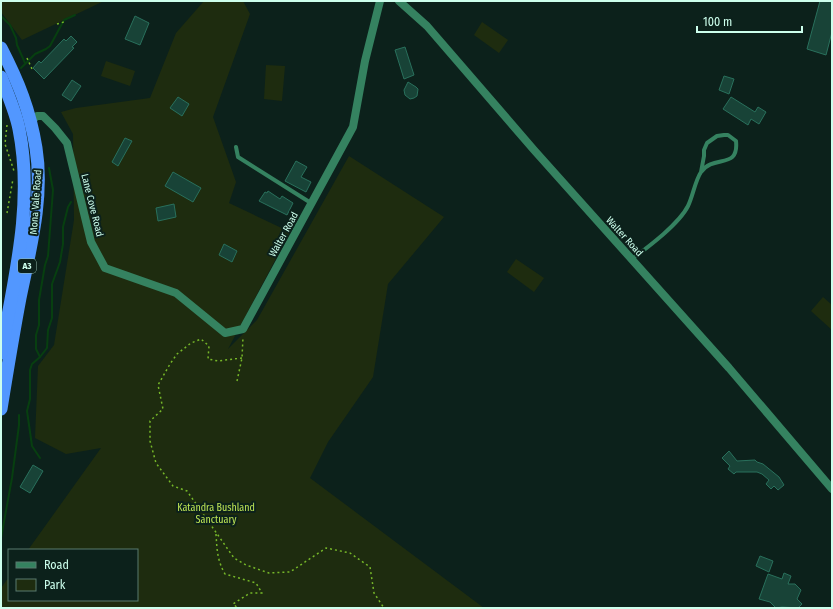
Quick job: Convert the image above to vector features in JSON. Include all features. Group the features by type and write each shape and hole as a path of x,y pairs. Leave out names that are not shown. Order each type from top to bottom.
{"highway":[{"name":"Mona Vale Road","path":"1,48 17,80 31,121 36,149 38,187 36,215 1,409"},
{"name":"Mona Vale Road","path":"1,77 19,128 25,178 25,201 21,240 1,353"}],"street":[{"name":"Walter Road","path":"243,329 353,127 365,61 380,1"},
{"name":"Walter Road","path":"398,1 427,26 534,150 728,368 832,489"},
{"name":"Lane Cove Road","path":"31,121 37,116 42,116 55,128 67,143 91,242 105,268 176,294 225,332 243,329"}],"lane":[{"path":"632,259 674,224 687,208 702,172 704,150 707,143 718,136 724,135 728,135 736,141 737,148 735,155 730,159 715,161 702,172"},
{"path":"236,147 238,157 311,203"}],"path":[{"path":"57,24 64,22"},
{"path":"27,58 32,69"},
{"path":"6,120 8,126 5,144 14,172"},
{"path":"7,213 14,179"},
{"path":"237,381 242,358 243,329"},
{"path":"242,358 218,361 208,359 209,346 201,339 191,343 177,354 158,385 162,409 150,421 150,441 156,462 173,486 187,491 234,558 246,565 269,574 290,572 326,548 350,553 370,567 374,593 384,608"},
{"path":"168,360 172,361"},
{"path":"216,534 217,556 225,574 256,583 262,593 250,593 233,604 238,608"}],"green space":[{"path":"1,1 104,1 22,40 1,12"},
{"name":"Katandra Bushland Sanctuary","path":"204,1 243,1 250,14 213,117 236,182 229,203 290,232 228,349 257,320 349,156 444,217 388,284 373,377 328,442 310,478 484,608 1,608 1,588 8,578 8,601 138,601 138,549 29,549 101,448 66,454 35,438 38,366 54,345 74,220 73,134 61,112 76,108 150,98 176,33"},
{"path":"482,22 508,40 499,53 474,35"},
{"path":"106,61 135,71 130,86 101,76"},
{"path":"266,65 285,66 282,101 264,99"},
{"path":"516,259 544,278 534,292 507,272"},
{"path":"823,297 832,305 832,330 811,311"}],"building":[{"path":"820,1 832,1 832,32 826,55 807,49"},
{"path":"135,16 149,23 140,45 125,39"},
{"path":"71,36 77,42 72,47 74,48 44,79 33,68 39,61 41,63 64,39 66,41"},
{"path":"405,47 414,75 404,79 395,50"},
{"path":"724,76 734,79 729,94 719,90"},
{"path":"72,80 81,86 71,101 62,95"},
{"path":"408,82 418,89 417,96 410,99 405,95 404,90"},
{"path":"178,97 189,104 182,116 170,108"},
{"path":"731,97 755,112 758,107 766,112 759,124 751,119 748,125 723,109"},
{"path":"125,138 132,141 118,166 112,162"},
{"path":"296,161 307,167 301,177 311,182 306,192 285,181"},
{"path":"173,172 201,188 193,202 165,186"},
{"path":"268,191 280,199 282,196 293,203 287,215 259,201 265,192 267,193"},
{"path":"174,204 176,217 158,221 156,208"},
{"path":"224,244 237,251 232,262 219,255"},
{"path":"729,451 737,461 755,460 763,464 779,477 784,485 778,490 774,486 771,489 766,484 769,480 757,472 736,472 734,474 728,469 730,466 722,458"},
{"path":"33,465 43,471 30,493 20,487"},
{"path":"760,556 773,561 769,572 756,566"},
{"path":"784,573 791,576 788,584 795,584 801,590 797,599 802,604 798,608 776,608 770,602 759,599 768,574 782,579"}],"waterway":[{"path":"21,68 35,54 50,46 64,20 75,15"},
{"path":"1,16 10,25 25,63"},
{"path":"40,458 32,446 27,411 30,399 30,370 32,364 40,357 36,349 36,335 39,325 39,300 48,256 53,190 49,168"},
{"path":"40,357 47,348 48,330 52,318 52,284 60,262 63,244 63,227 68,207 71,202"},
{"path":"1,538 12,478 19,415"}]}
